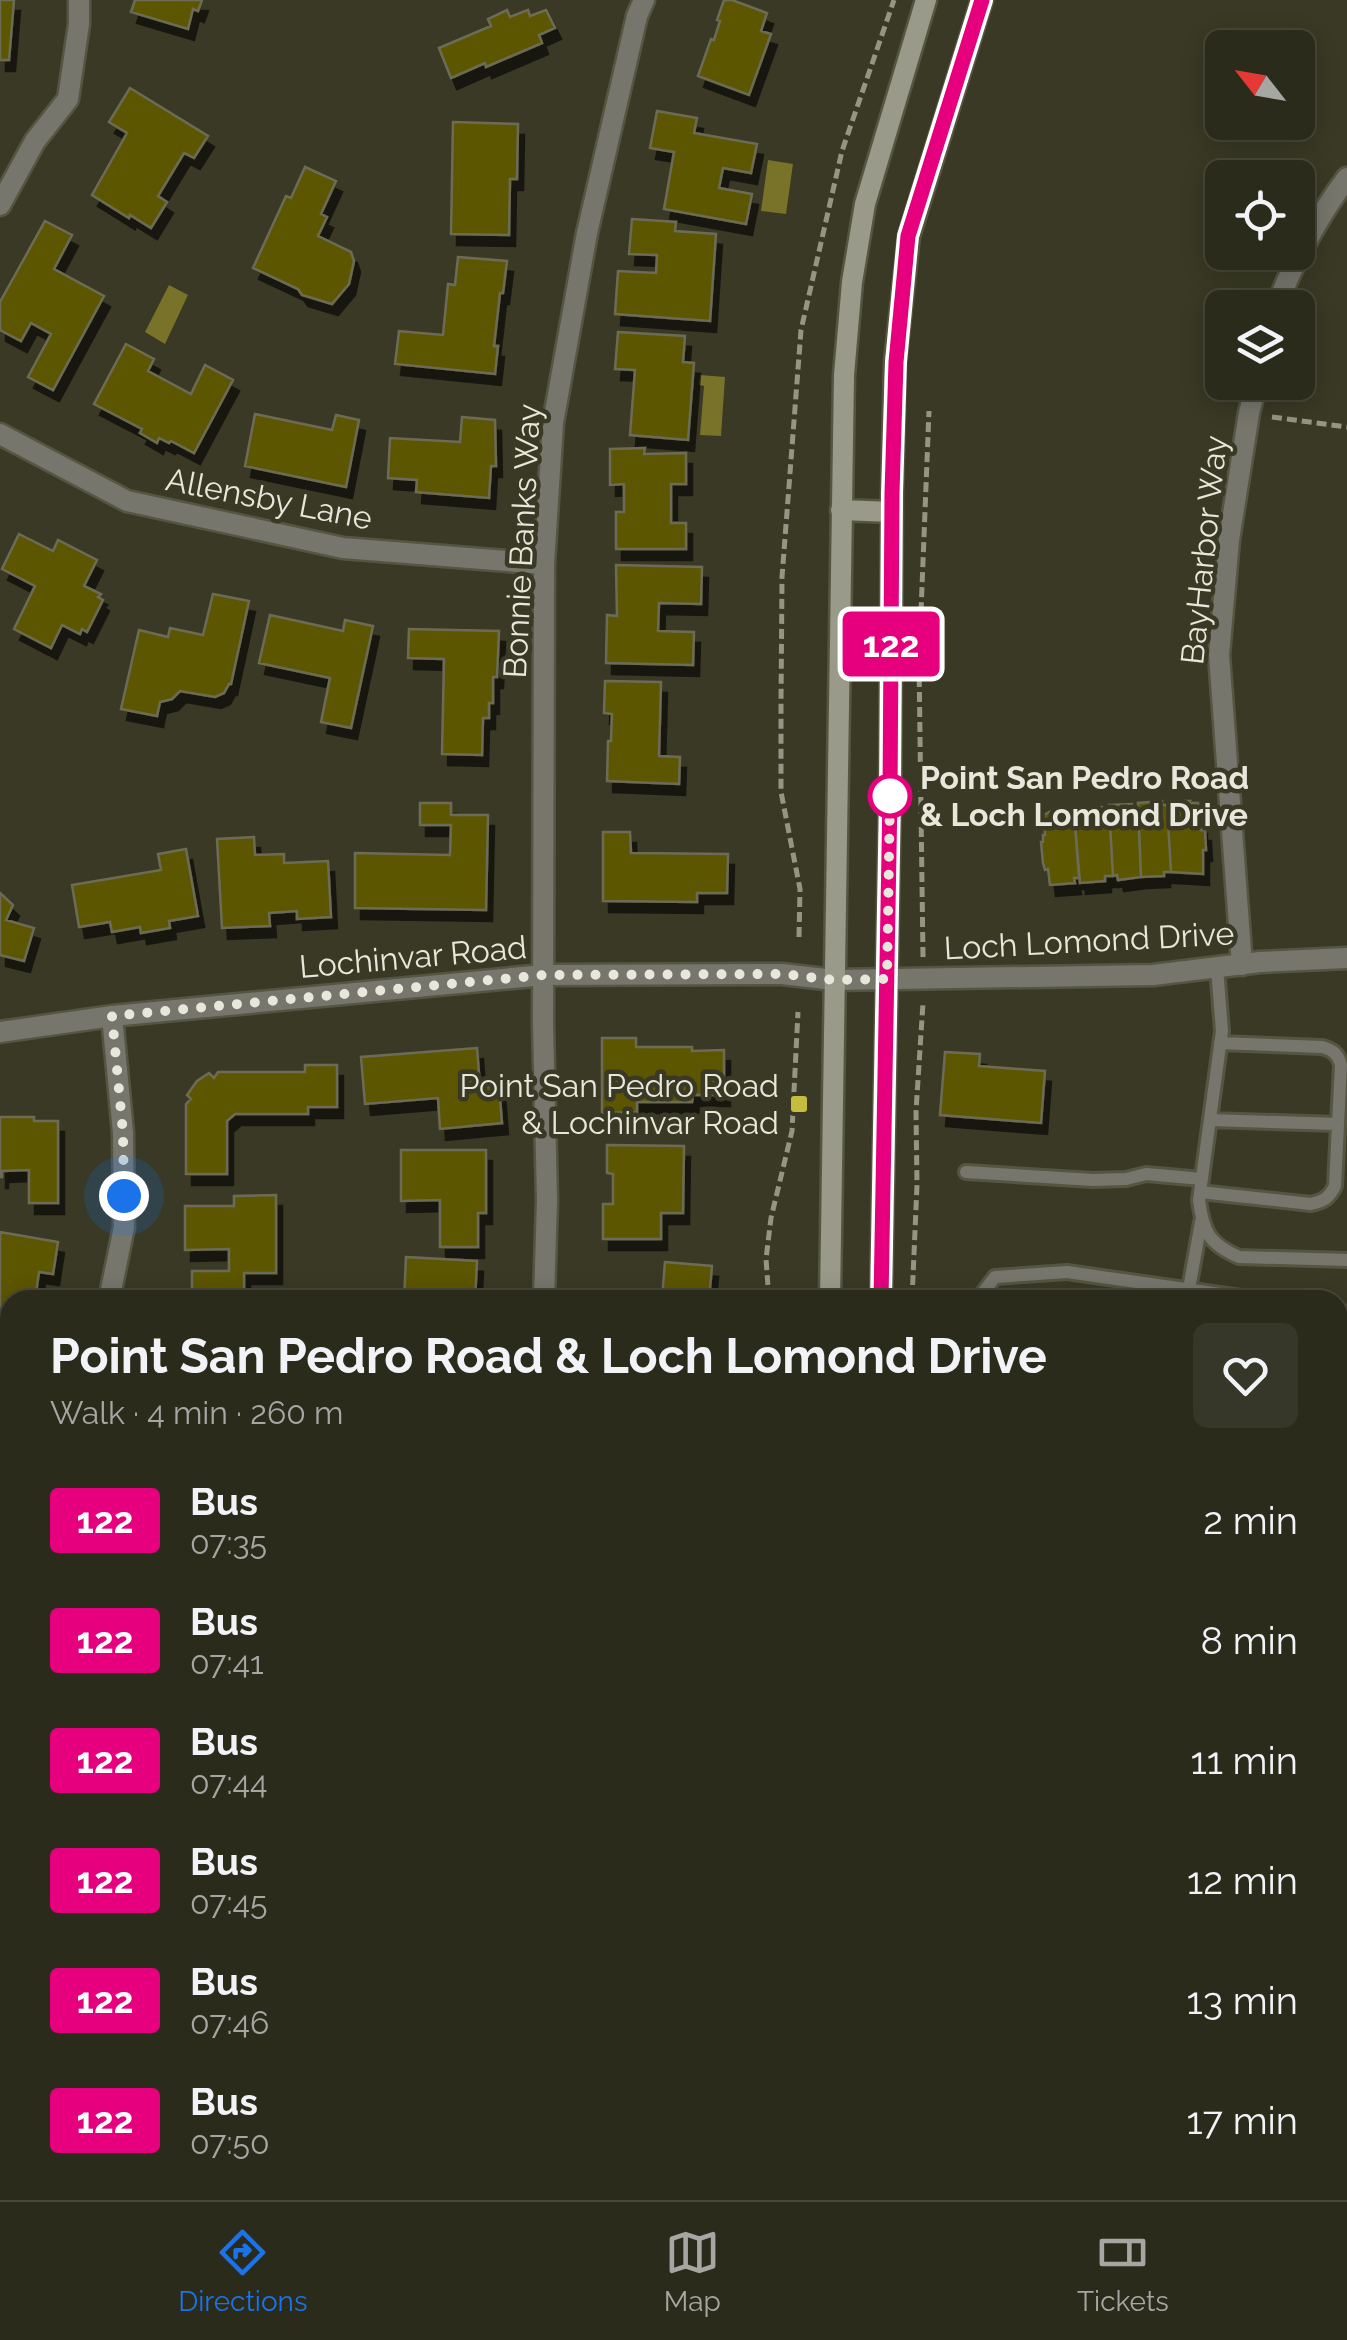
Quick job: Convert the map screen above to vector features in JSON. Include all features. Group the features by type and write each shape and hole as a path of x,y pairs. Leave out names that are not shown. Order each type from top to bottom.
{"main road":[{"path":"830,1290 844,375 864,204 926,0"},
{"path":"881,1290 896,362 908,236 982,0"},
{"path":"841,510 892,512"}],"street":[{"path":"0,205 35,141 68,100 79,0"},
{"name":"Bonnie Banks Way","path":"544,1290 544,564 553,424 587,234 637,16 644,0"},
{"path":"1282,290 1347,178"},
{"name":"BayHarbor Way","path":"1242,965 1219,655 1229,540 1252,400"},
{"name":"Allensby Lane","path":"0,434 127,501 343,548 544,564"},
{"name":"Loch Lomond Drive","path":"834,980 1153,975 1347,958"},
{"name":"Lochinvar Road","path":"0,1032 112,1016 544,975 782,974 834,980"},
{"path":"111,1290 124,1227 123,1133 112,1016"}],"lane":[{"path":"1189,1289 1202,1222 1201,1185 1222,1031 1217,968"},
{"path":"966,1172 1093,1180 1146,1174 1311,1204 1324,1202 1335,1186 1341,1065 1338,1056 1322,1046 1220,1043"},
{"path":"1210,1120 1338,1124"},
{"path":"1202,1222 1209,1237 1239,1257 1347,1260"},
{"path":"985,1290 995,1278 1067,1272 1196,1290"}],"path":[{"path":"799,938 800,889 781,792 781,705 782,577 801,330 842,152 894,0"},
{"path":"912,1290 916,1110 924,978 920,662 929,412"},
{"path":"1249,413 1347,427"},
{"path":"769,1290 766,1259 771,1218 792,1131 798,1012"}],"shaded area":[{"path":"768,160 793,164 786,214 761,211"},
{"path":"169,285 188,295 165,344 145,332"},
{"path":"700,375 725,377 721,436 700,435 704,386 699,385"}],"building":[{"path":"0,0 14,0 9,60 0,60"},
{"path":"135,0 202,0 198,11 193,9 188,29 131,12"},
{"path":"724,0 767,13 761,31 771,34 749,95 698,76 711,39 714,40"},
{"path":"507,10 510,17 528,10 530,16 546,10 555,28 539,35 542,43 451,78 439,48 491,26 488,19"},
{"path":"130,88 208,136 194,158 184,153 158,196 167,202 151,228 92,195 127,133 109,122"},
{"path":"657,111 697,118 694,133 757,144 751,173 723,168 719,188 752,194 746,224 664,209 674,152 650,148"},
{"path":"453,122 518,124 517,179 510,179 509,235 451,234"},
{"path":"305,167 336,181 321,214 327,217 318,236 351,252 354,261 349,284 332,304 302,295 298,289 253,268 286,196 291,198"},
{"path":"632,219 676,222 675,231 716,234 710,321 615,314 618,271 656,273 657,255 629,254"},
{"path":"45,221 72,235 54,269 104,296 53,390 28,377 51,334 31,323 21,341 0,330 0,302"},
{"path":"458,257 507,261 494,346 498,346 495,374 395,364 399,331 443,335 448,284 455,285"},
{"path":"618,332 685,336 683,362 694,363 688,440 630,435 635,370 615,369"},
{"path":"126,344 154,359 148,371 191,394 205,365 233,380 194,453 171,441 159,438 157,443 140,433 142,429 94,404"},
{"path":"255,414 332,430 336,415 359,420 346,487 245,466"},
{"path":"462,417 495,420 496,466 491,466 489,498 416,492 417,480 388,478 390,438 460,442"},
{"path":"645,448 644,454 686,453 686,484 671,484 671,523 686,523 686,549 616,549 616,512 624,512 624,484 610,485 610,449"},
{"path":"19,534 53,551 58,540 97,560 84,586 101,594 98,597 103,600 87,632 82,629 80,634 62,625 51,648 14,629 35,586 2,569"},
{"path":"616,565 702,567 701,604 659,603 658,631 694,632 693,665 606,663 607,615 617,616"},
{"path":"213,594 249,601 231,684 224,693 215,697 180,691 172,699 160,702 157,716 121,709 139,630 168,637 170,628 203,635"},
{"path":"270,615 343,631 345,620 373,626 351,728 321,722 330,678 259,663"},
{"path":"409,629 499,631 497,677 493,677 489,718 483,718 482,755 442,754 444,659 408,658"},
{"path":"605,681 661,682 659,756 680,757 679,784 607,781 612,714 604,713"},
{"path":"1162,801 1162,805 1167,805 1171,872 1141,877 1138,803"},
{"path":"1173,801 1198,803 1199,823 1201,830 1205,830 1203,874 1171,872 1167,805"},
{"path":"420,803 451,803 451,815 488,815 486,910 355,908 355,853 450,855 451,825 420,825"},
{"path":"1109,805 1138,807 1141,877 1118,880 1117,875 1113,876"},
{"path":"1109,809 1113,876 1105,876 1105,881 1080,883 1074,812"},
{"path":"1074,812 1079,878 1074,878 1075,883 1050,885 1041,842 1045,835 1044,815"},
{"path":"603,832 630,832 631,853 728,854 727,893 697,893 697,902 603,901"},
{"path":"254,837 255,855 284,854 284,863 328,861 331,917 297,919 297,911 269,913 270,926 222,928 217,839"},
{"path":"186,849 198,916 169,921 170,928 141,933 140,927 112,932 110,922 79,927 72,885 161,870 158,854"},
{"path":"0,893 13,905 6,920 34,928 24,961 0,955"},
{"path":"602,1038 636,1038 636,1047 724,1050 724,1095 693,1095 692,1102 637,1102 637,1112 602,1113"},
{"path":"477,1048 480,1087 499,1085 502,1123 440,1129 438,1098 365,1104 361,1057"},
{"path":"945,1052 980,1054 979,1066 1045,1071 1041,1123 940,1115"},
{"path":"305,1065 337,1065 337,1107 308,1107 308,1114 235,1114 227,1121 227,1174 186,1174 186,1104 191,1099 187,1095 197,1081 209,1073 214,1078 218,1072 305,1072"},
{"path":"0,1117 58,1121 58,1203 29,1203 29,1170 2,1171 0,1177"},
{"path":"607,1145 684,1146 683,1213 661,1213 661,1239 603,1239 603,1204 613,1204 613,1174 607,1173"},
{"path":"401,1150 486,1150 486,1213 478,1213 478,1247 440,1247 440,1200 401,1201"},
{"path":"276,1195 276,1273 244,1273 244,1290 192,1290 192,1271 229,1271 229,1249 185,1250 185,1206 234,1206 234,1196"},
{"path":"0,1232 58,1242 53,1274 39,1272 36,1290 0,1290"},
{"path":"406,1257 477,1261 476,1290 404,1290"},
{"path":"665,1262 712,1266 710,1290 663,1290"}],"bus line":[{"name":"122","path":"881,1290 896,362 908,236 982,0"}],"place":[{"name":"Point San Pedro Road & Loch Lomond Drive","path":"890,796"},
{"name":"Point San Pedro Road & Lochinvar Road","path":"799,1104"}],"route":[{"path":"124,1196 123,1133 112,1016 544,975 782,974 834,980 887,979 890,796"}]}
